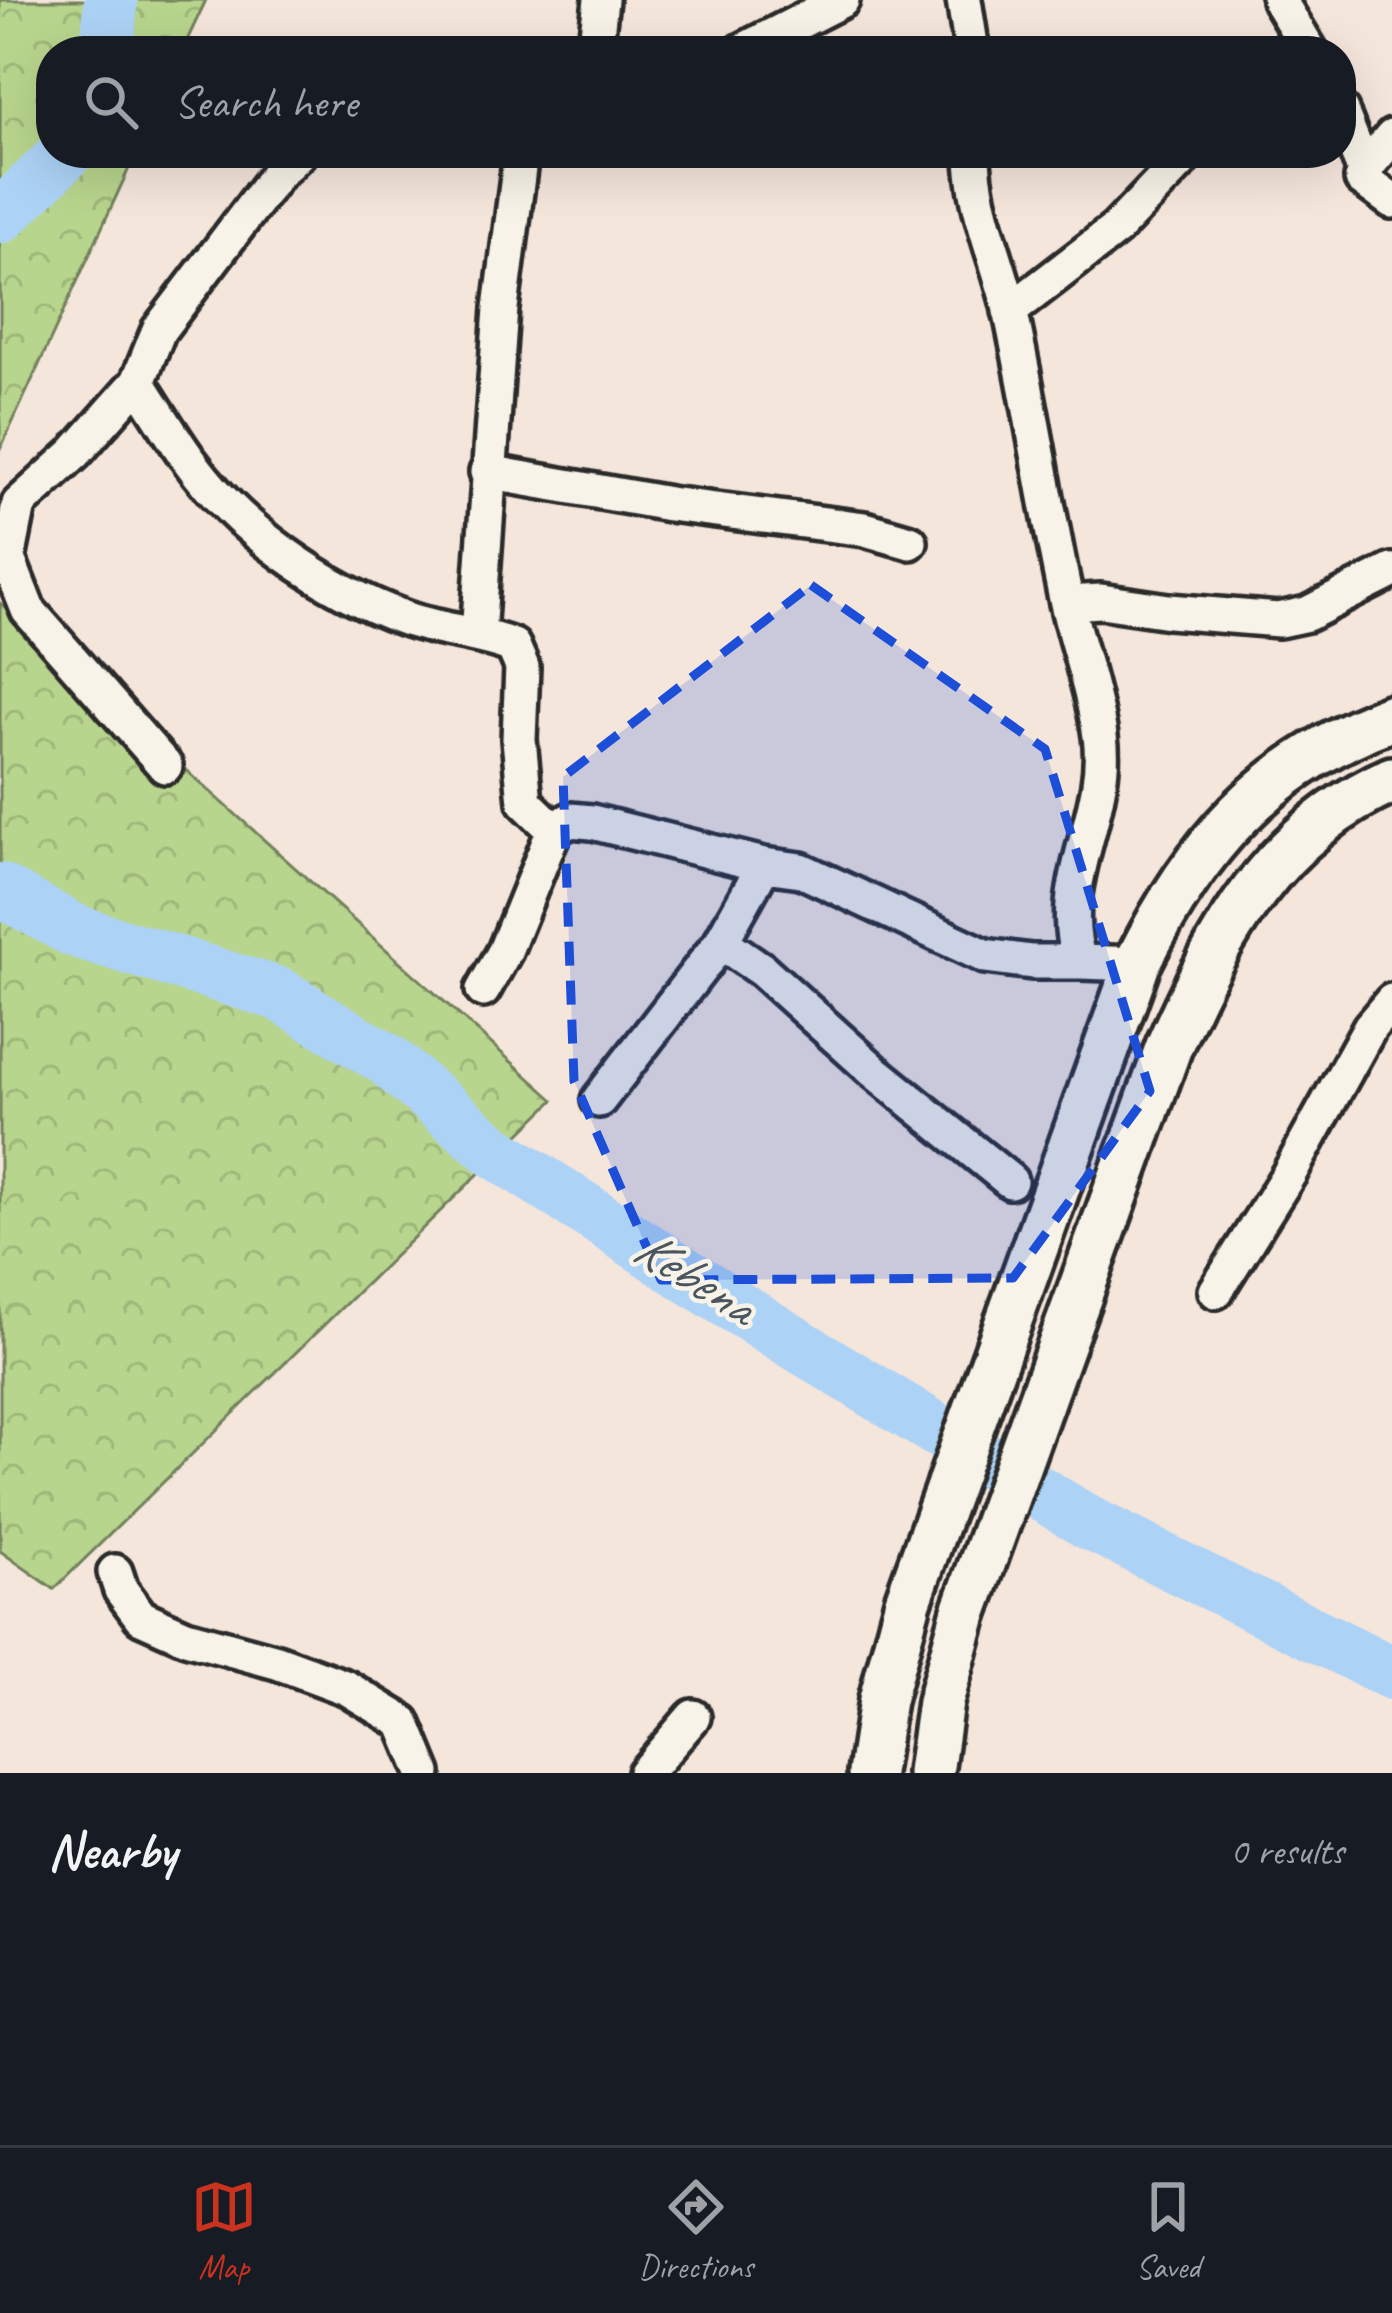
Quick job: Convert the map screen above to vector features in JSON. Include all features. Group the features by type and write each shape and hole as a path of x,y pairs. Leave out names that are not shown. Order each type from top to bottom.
{"main road":[{"path":"871,1773 882,1700 908,1601 1137,964 1165,907 1210,842 1253,799 1314,752 1392,717"},
{"path":"930,1773 940,1702 964,1614 1168,1046 1220,940 1264,874 1333,814 1392,780"}],"street":[{"path":"597,36 602,0"},
{"path":"771,36 842,0"},
{"path":"964,0 970,36"},
{"path":"1279,0 1301,36"},
{"path":"1363,175 1392,137"},
{"path":"1356,155 1363,175"},
{"path":"165,766 28,610 8,559 19,504 75,453 138,382 159,330 283,168"},
{"path":"478,635 501,308 519,168"},
{"path":"975,168 985,227 1010,311 1066,602 1102,745 1102,772 1073,907 1073,944 1080,962"},
{"path":"1010,311 1116,229 1175,168"},
{"path":"1353,168 1392,201"},
{"path":"138,382 190,463 222,500 307,572 398,616 437,630 513,646 522,667 520,756 525,802 554,830"},
{"path":"487,472 669,504 866,529 910,542"},
{"path":"1066,602 1101,601 1279,620 1307,614 1392,572"},
{"path":"483,990 505,951 554,830 570,820 592,821 801,870 985,956 1137,964"},
{"path":"599,1100 721,942 764,865"},
{"path":"721,942 762,970 874,1071 1010,1181"},
{"path":"1216,1291 1289,1174 1370,1027 1392,1001"},
{"path":"115,1571 121,1589 141,1617 187,1637 277,1662 346,1688 403,1722 424,1773"},
{"path":"645,1773 693,1717"}],"highlighted area":[{"path":"811,585 1045,749 1150,1091 1013,1278 661,1280 574,1081 563,777"}],"green space":[{"path":"0,0 206,0 189,36 36,36 36,168 129,168 0,450"},
{"path":"0,603 554,1100 54,1589 0,1551"}],"waterway":[{"name":"Kebena","path":"108,36 111,0"},
{"name":"Kebena","path":"0,217 51,168"},
{"name":"Kebena","path":"0,890 75,931 279,994 386,1059 493,1150 741,1310 1089,1523 1392,1673"}]}
